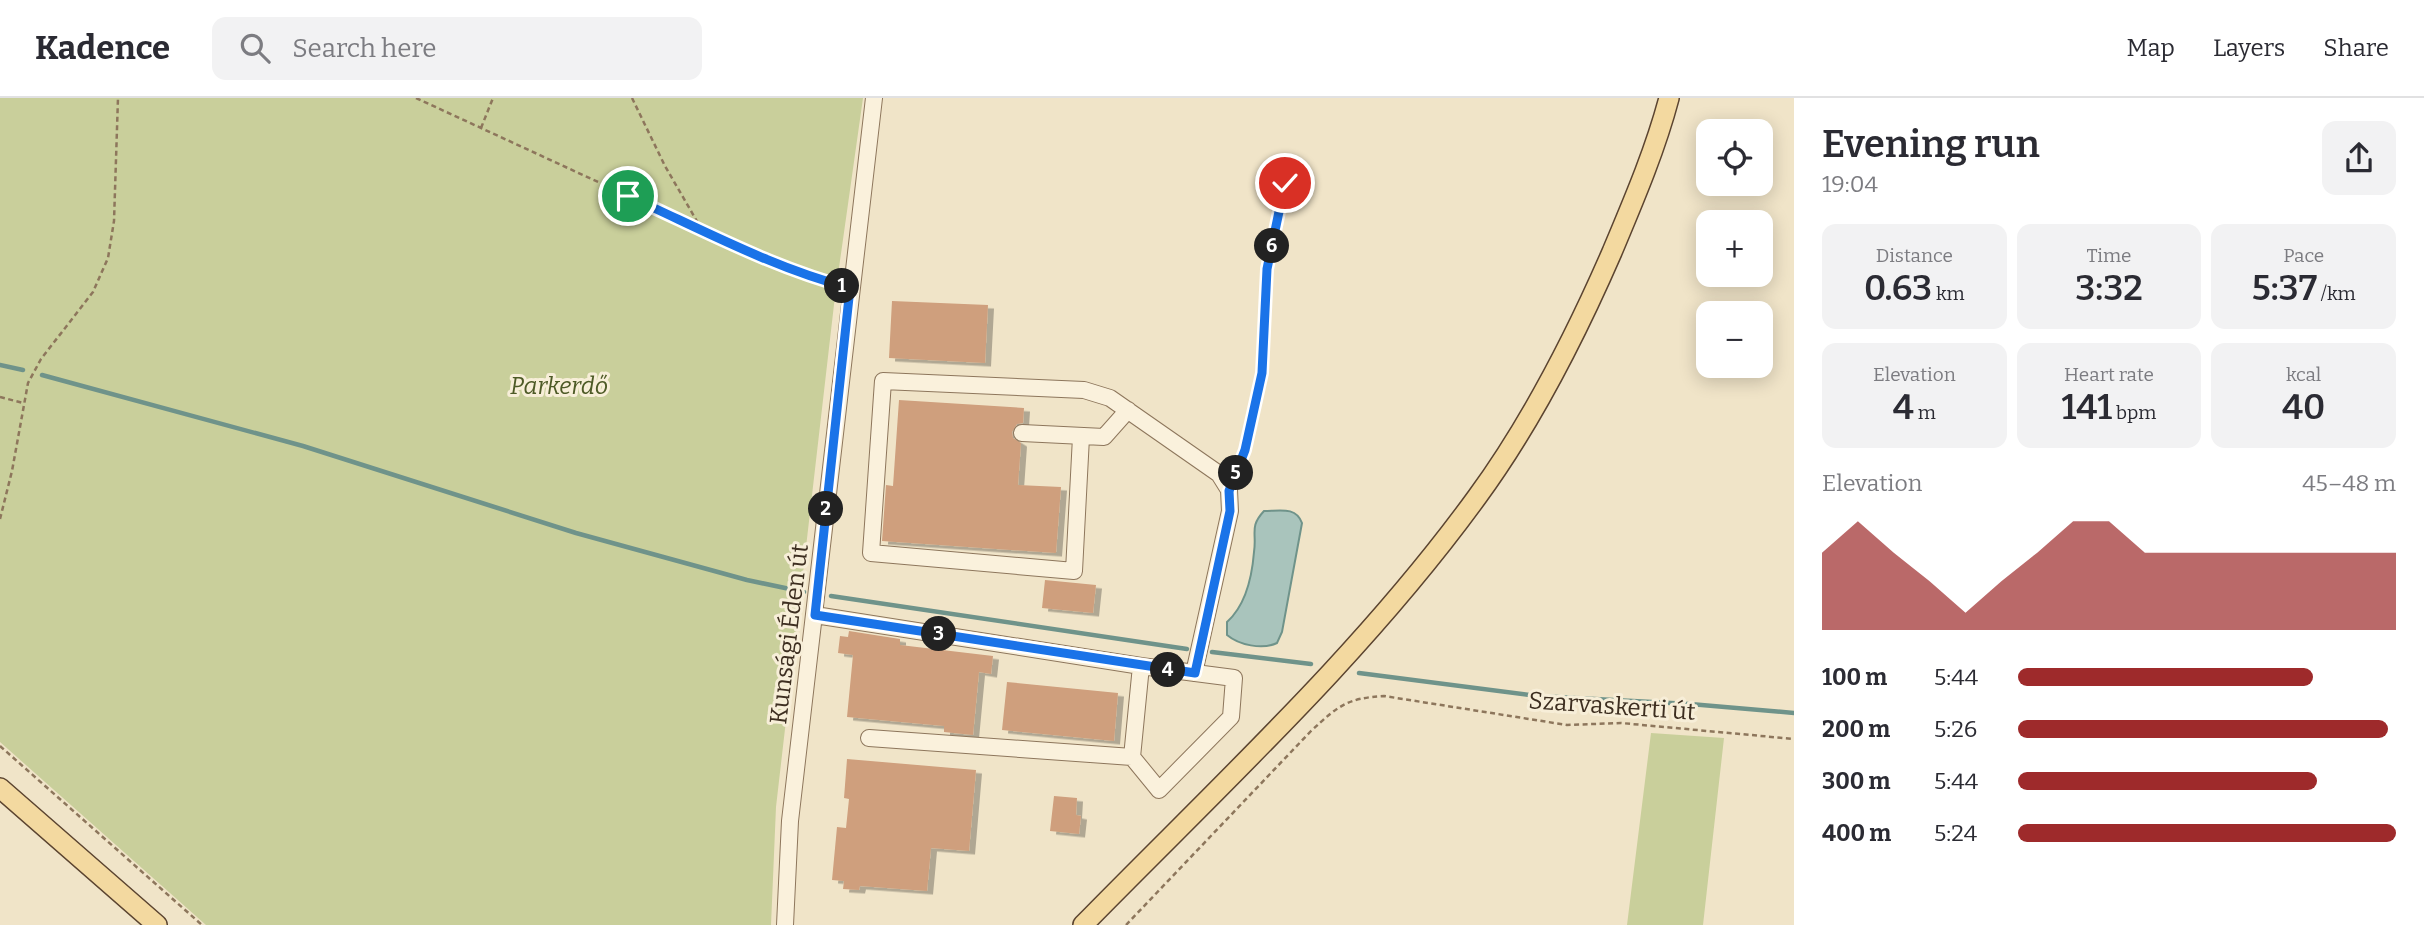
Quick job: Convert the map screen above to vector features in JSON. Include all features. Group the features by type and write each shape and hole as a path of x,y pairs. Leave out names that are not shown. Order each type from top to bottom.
{"main road":[{"path":"1083,925 1348,652 1433,555 1478,496 1545,389 1596,289 1642,178 1669,98"},
{"path":"0,788 158,925"}],"street":[{"name":"Kunsági Éden út","path":"785,925 790,821 874,98"},
{"path":"1082,437 1074,571 871,553 883,381 1084,390 1110,398 1219,474 1229,491 1230,511 1195,673"},
{"path":"1022,433 1104,437 1128,410"},
{"path":"815,615 1234,678 1231,717 1159,790 1132,757 1141,666"},
{"path":"869,738 1132,757"}],"path":[{"path":"0,519 28,383 41,359 93,292 108,258 114,221 118,98"},
{"path":"416,98 702,230 816,279 850,288"},
{"path":"481,128 493,98"},
{"path":"632,98 664,166 702,230"},
{"path":"1229,491 1245,450 1262,373 1267,269 1285,183"},
{"path":"0,397 23,403"},
{"name":"Szarvaskerti út","path":"1126,925 1311,731 1345,703 1364,697 1384,696 1567,725 1621,723 1794,739"},
{"path":"0,746 202,925"}],"green space":[{"name":"Parkerdő","path":"0,98 863,98 835,296 776,807 771,925 206,925 0,742"},
{"path":"1651,733 1724,738 1703,925 1627,925"}],"water":[{"path":"1264,511 1291,512 1296,514 1302,523 1282,632 1277,643 1258,646 1232,639 1227,635 1227,622 1239,607 1250,581 1255,526"}],"building":[{"path":"892,301 988,305 985,363 889,358"},
{"path":"899,400 1024,408 1023,423 1017,424 1012,432 1013,438 1021,443 1018,485 1061,487 1056,553 882,541 886,485 893,486"},
{"path":"1045,580 1096,585 1093,613 1042,608"},
{"path":"849,631 900,639 900,645 993,656 991,674 979,672 973,735 944,732 944,726 847,717 853,655 838,653 840,636 848,637"},
{"path":"1007,682 1118,693 1114,741 1002,730"},
{"path":"847,759 976,770 969,851 931,848 927,891 860,886 859,890 843,889 844,881 832,880 837,827 846,828 849,799 844,798"},
{"path":"1054,796 1077,798 1076,815 1081,816 1079,834 1050,831"}],"waterway":[{"path":"0,365 23,370"},
{"path":"42,375 303,446 576,533 747,580 804,592"},
{"path":"831,596 1187,649"},
{"path":"1212,652 1311,664"},
{"path":"1359,673 1537,696 1690,704 1794,713"}],"route":[{"path":"628,196 752,253 816,279 850,288 815,615 1195,673 1230,511 1229,491 1245,450 1262,373 1262,328 1267,269 1285,183"}]}
